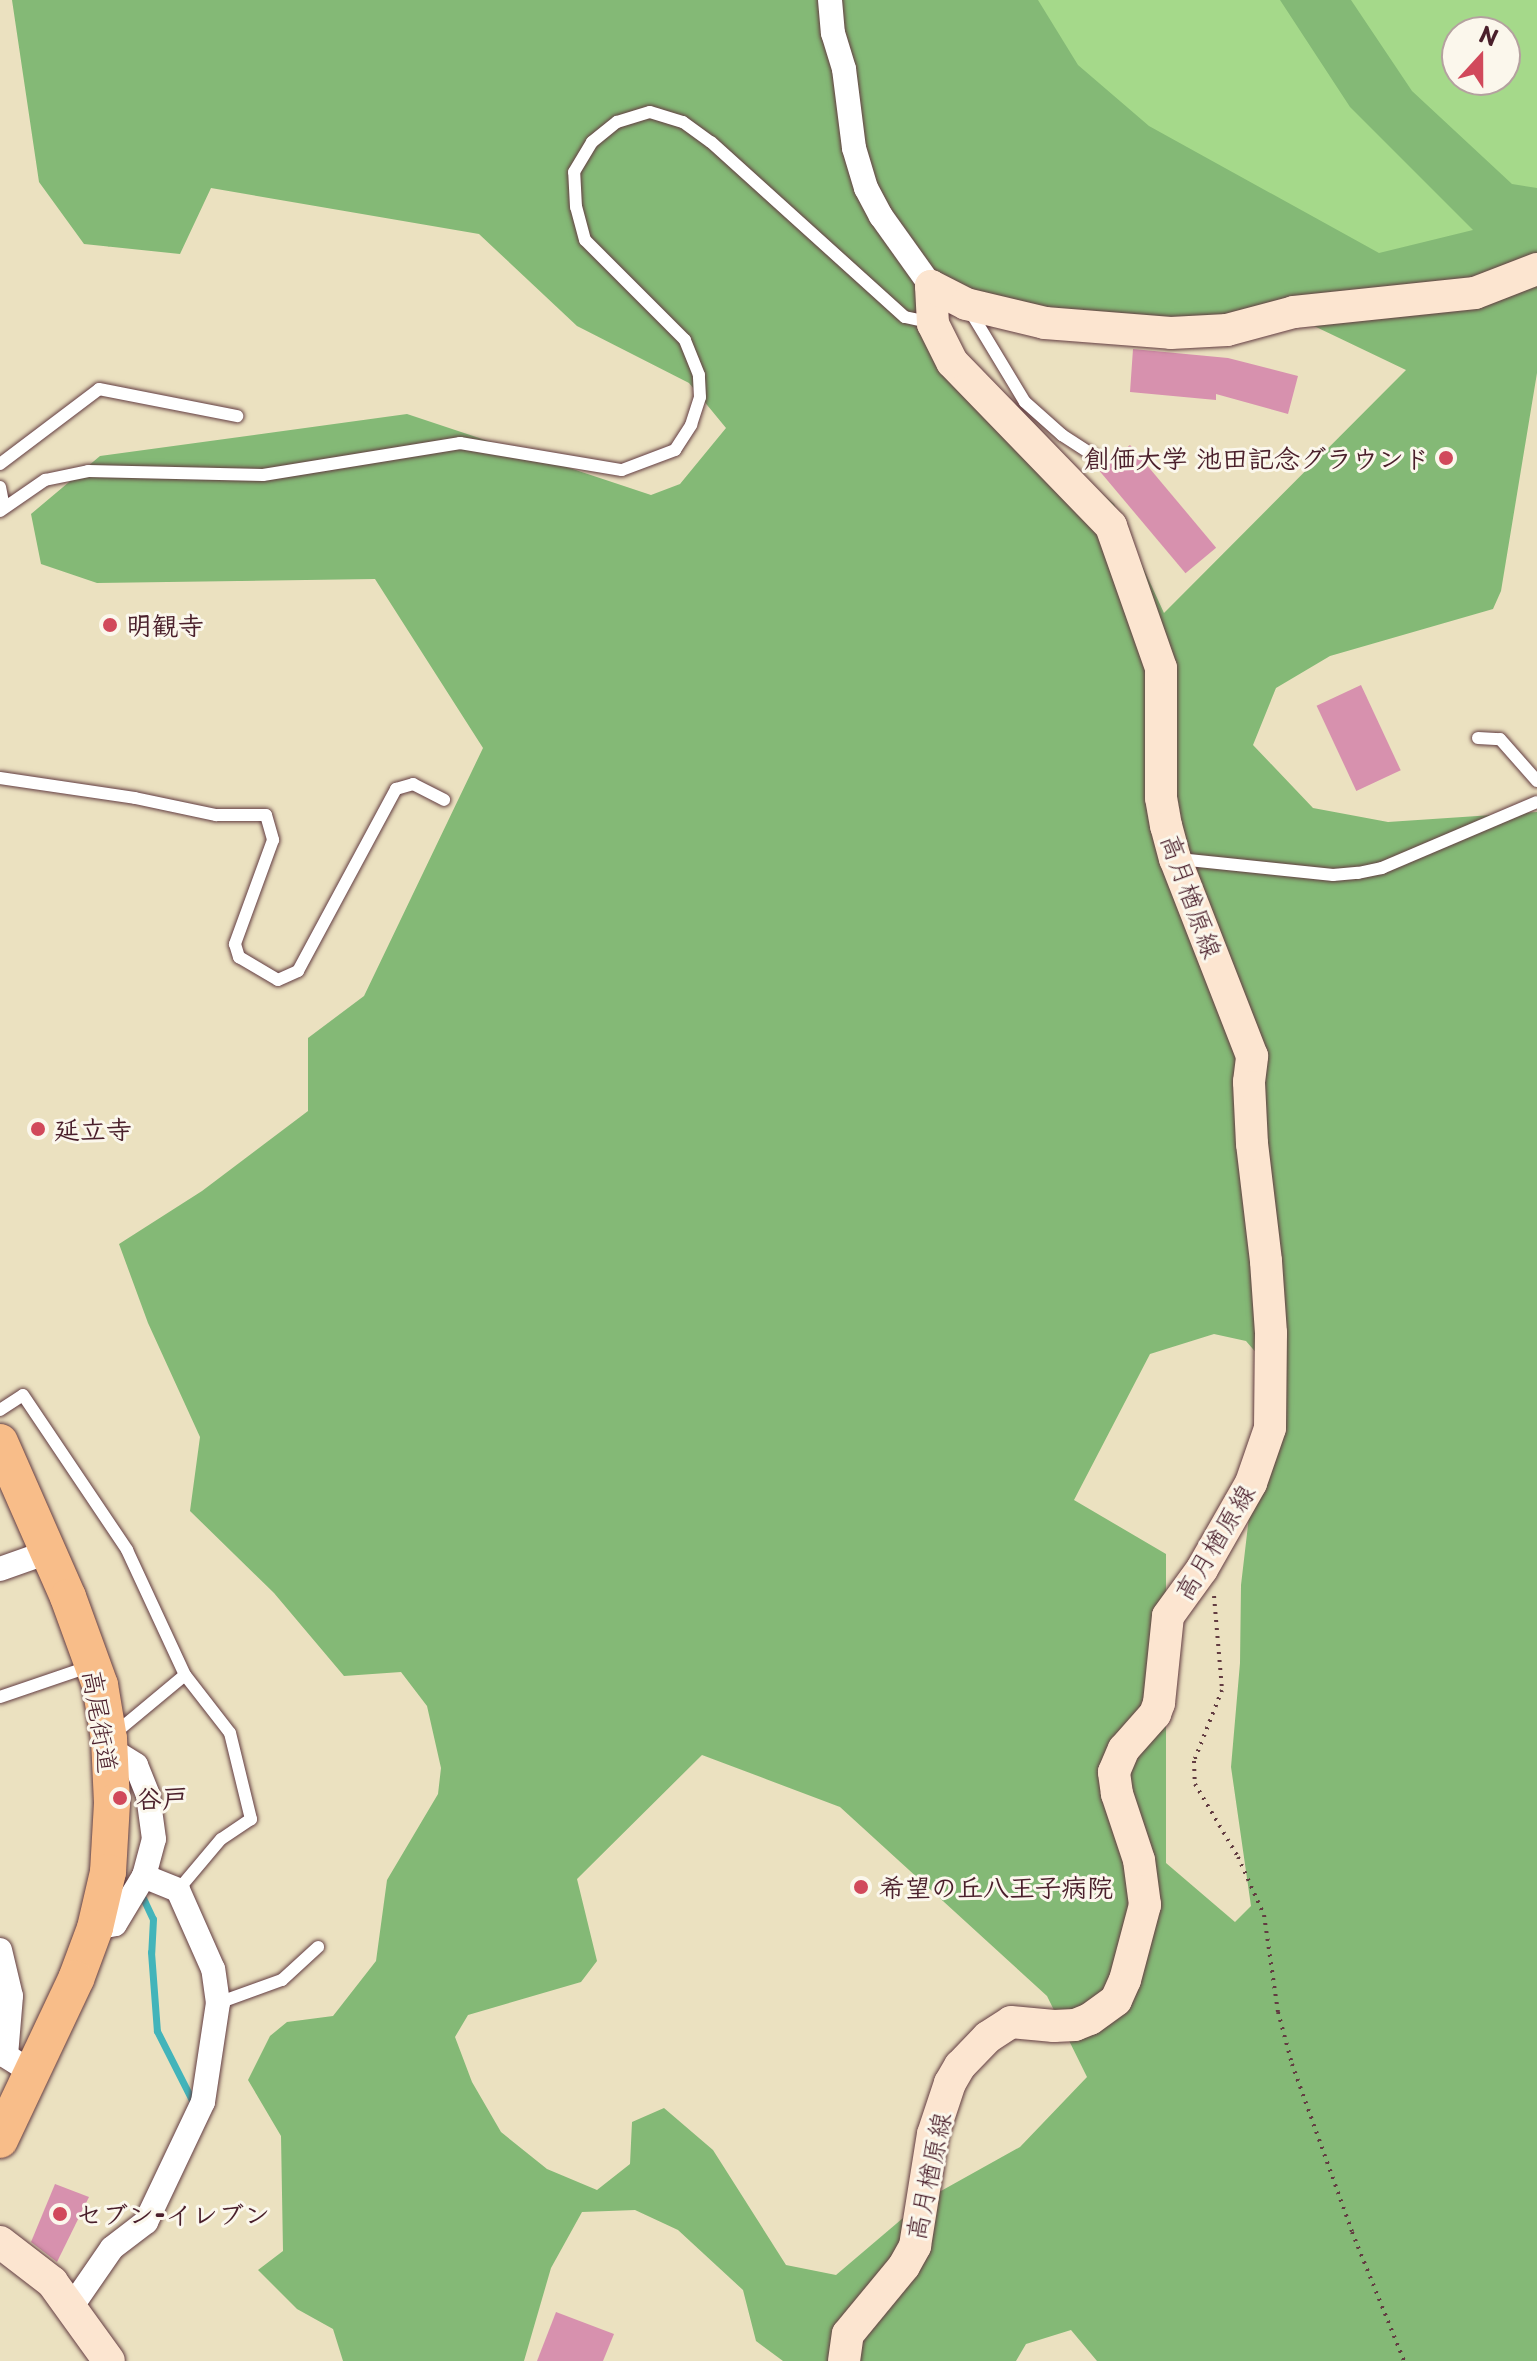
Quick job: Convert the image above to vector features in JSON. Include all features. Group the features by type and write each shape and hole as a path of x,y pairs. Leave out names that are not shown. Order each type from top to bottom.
{"main road":[{"path":"931,286 966,304 1067,326 1203,332 1227,330 1294,312 1475,293 1530,271"},
{"path":"931,286 933,324"},
{"name":"高月楢原線","path":"844,2361 848,2334 904,2266 915,2246 933,2134 950,2083 960,2066 998,2028 1011,2022 1075,2025 1105,2011 1121,1990 1145,1905 1139,1860 1117,1794 1114,1772 1124,1749 1155,1714 1163,1686 1168,1616 1202,1569 1263,1455 1270,1428 1271,1333 1252,1144 1249,1082 1252,1056 1175,859 1161,798 1161,668 1111,526 952,362 933,324"},
{"name":"高尾街道","path":"0,1442 48,1552 100,1685 109,1744 112,1803 108,1872 95,1928 76,1979 0,2140"},
{"path":"0,2242 52,2282 109,2361"}],"street":[{"path":"830,0 833,33 847,82 854,148 866,188 881,216 931,286"},
{"path":"0,1569 48,1552"},
{"path":"95,1928 115,1924 144,1876 154,1839 148,1795 136,1765 109,1744"},
{"path":"72,2306 112,2248 146,2222 203,2102 218,2003 213,1969 178,1890 144,1876"},
{"path":"0,1950 11,1996 6,2056 33,2073"}],"lane":[{"path":"0,487 2,510 45,480 88,471 263,475 460,443 622,470 675,450 691,425 700,397 699,375 685,340 585,240 575,195 574,172 592,142 617,122 650,112 683,122 711,142 905,317 933,324"},
{"path":"966,304 1025,402 1062,435 1096,457"},
{"path":"0,464 99,389 237,416"},
{"path":"1478,738 1500,739 1537,781"},
{"path":"0,778 135,798 216,815 266,815 273,840 235,944 239,957 278,980 298,971 396,789 413,784 444,800"},
{"path":"1175,859 1333,875 1358,873 1382,868 1537,802"},
{"path":"0,1410 23,1395 127,1550 185,1675 230,1733 251,1819 221,1839 178,1890"},
{"path":"0,1697 93,1665"},
{"path":"109,1744 185,1675"},
{"path":"218,2003 282,1980 318,1947"}],"path":[{"path":"1202,1569 1213,1589 1222,1690 1194,1761 1195,1784 1238,1857 1264,1915 1278,2012 1292,2064 1352,2232 1404,2361"}],"green space":[{"path":"12,0 1038,0 1078,65 1149,126 1379,253 1473,230 1350,107 1280,0 1351,0 1412,91 1512,184 1537,188 1537,373 1501,591 1493,609 1330,656 1276,688 1253,745 1313,808 1388,822 1537,812 1537,2361 1097,2361 1071,2330 1026,2344 1016,2361 783,2361 756,2341 743,2290 678,2230 635,2210 582,2212 551,2268 524,2361 343,2361 333,2329 297,2309 258,2270 283,2251 281,2136 248,2080 270,2036 287,2022 333,2016 376,1961 387,1880 438,1794 441,1768 427,1706 401,1672 344,1676 274,1593 190,1511 200,1437 148,1323 119,1244 202,1191 308,1111 308,1038 364,996 483,748 375,579 97,583 41,564 31,514 100,456 407,414 651,495 680,484 726,428 689,383 577,326 479,234 211,188 180,254 84,244 39,182","holes":["939,301 1073,330 1314,326 1406,370 1164,613 1114,504 1068,465 969,361","1214,1334 1246,1341 1282,1383 1254,1474 1241,1585 1240,1663 1231,1767 1251,1906 1235,1922 1166,1863 1166,1554 1074,1500 1150,1354","702,1755 840,1807 1047,1996 1087,2077 1020,2147 923,2201 836,2275 786,2265 713,2150 664,2108 632,2122 630,2164 597,2190 547,2169 501,2132 472,2082 455,2037 468,2015 581,1982 597,1961 577,1879"]},
{"path":"849,0 1537,0 1537,251 1422,281"}],"building":[{"path":"1133,349 1228,358 1298,376 1288,414 1216,394 1216,400 1130,392"},
{"path":"1130,445 1216,548 1185,573 1099,471"},
{"path":"1361,685 1401,770 1356,791 1317,706"},
{"name":"セブン-イレブン","path":"55,2184 89,2197 57,2262 31,2242"},
{"path":"556,2312 614,2334 603,2361 537,2361"}],"waterway":[{"path":"143,1898 153,1919 151,1952 157,2031 193,2102 190,2108"}],"place":[{"name":"創価大学 池田記念グラウンド","path":"1446,458"},
{"name":"明観寺","path":"110,625"},
{"name":"延立寺","path":"38,1129"},
{"name":"谷戸","path":"120,1798"},
{"name":"希望の丘八王子病院","path":"861,1887"},
{"name":"セブン-イレブン","path":"60,2214"}]}
